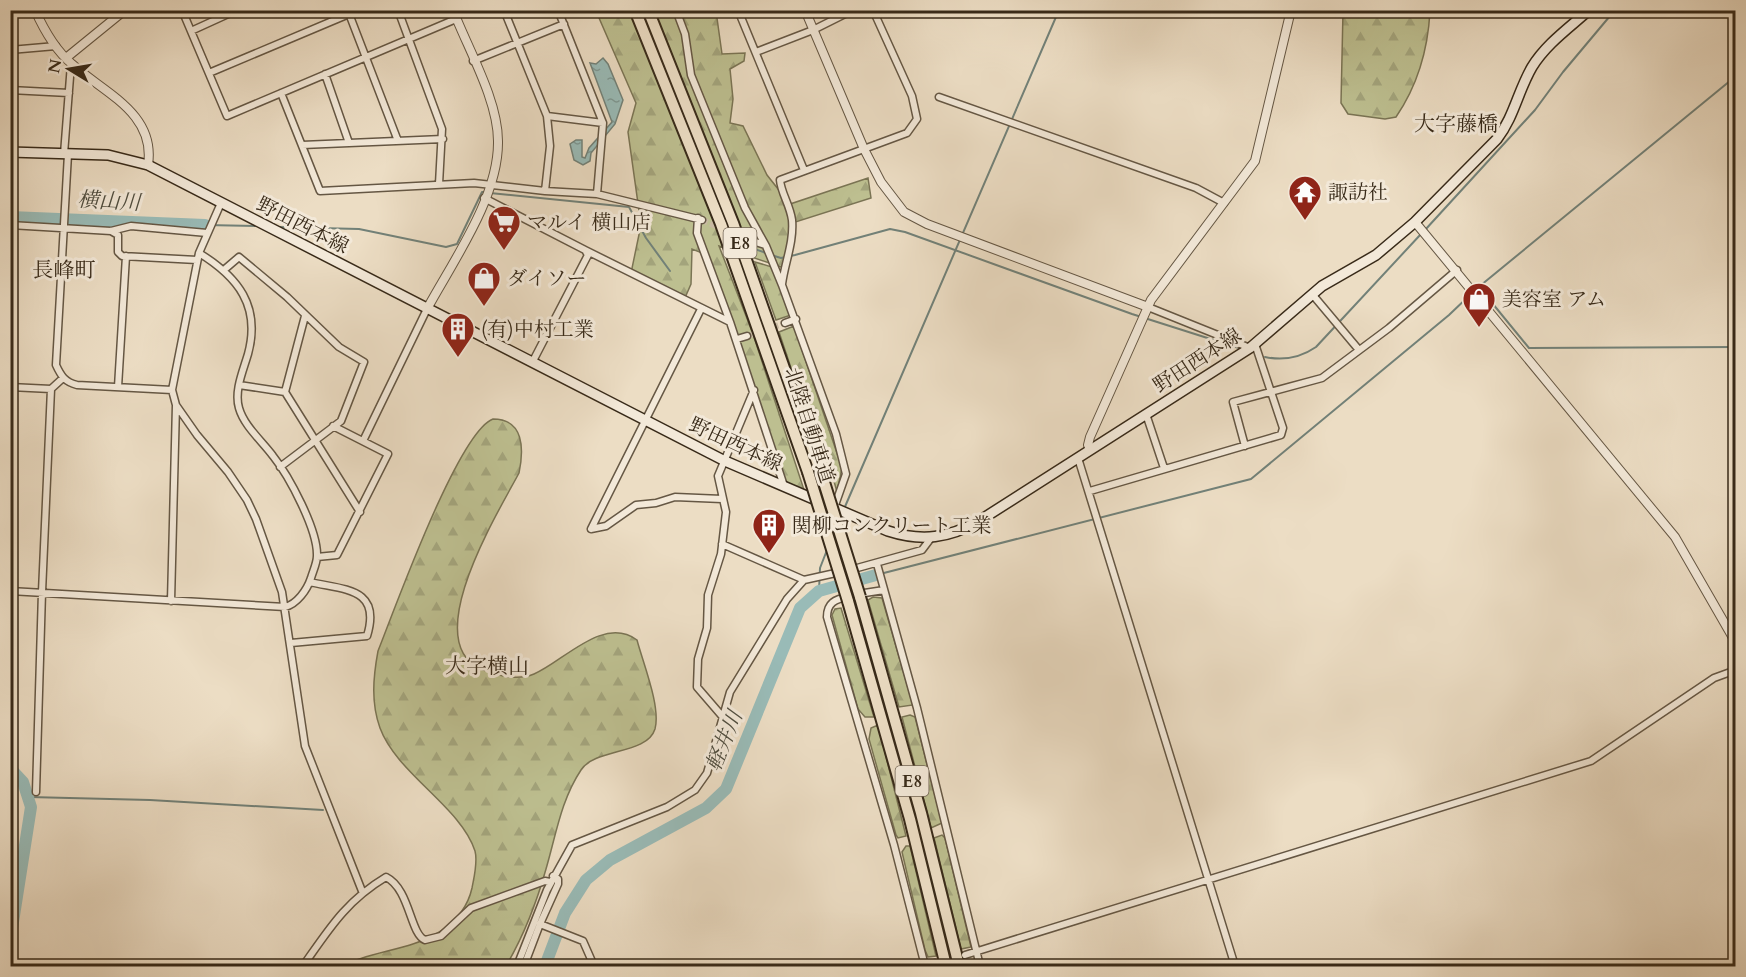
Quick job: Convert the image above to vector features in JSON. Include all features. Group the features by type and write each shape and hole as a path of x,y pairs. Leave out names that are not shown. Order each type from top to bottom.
{"highway":[{"name":"北陸自動車道","path":"635,10 721,224 808,472 848,601 910,819 941,964"},
{"name":"北陸自動車道","path":"648,10 737,233 823,478 860,597 921,813 958,966"}],"main road":[{"name":"野田西本線","path":"10,152 108,155 148,165 724,461 898,534 931,538 968,527 1078,458 1253,346 1312,294 1376,255 1415,222 1497,139 1510,120 1531,69 1543,51 1589,10"}],"street":[{"path":"35,10 56,46 69,61 130,109 148,141 148,165"},
{"path":"125,10 69,61 64,221 56,364 63,378 77,385 172,390"},
{"path":"182,10 227,116 456,19"},
{"path":"191,31 237,10"},
{"path":"398,10 442,129 439,184"},
{"path":"363,441 485,197 496,161 497,131 489,97 453,10"},
{"path":"504,10 547,116 550,146 544,191"},
{"path":"558,10 603,123 597,194"},
{"path":"676,10 685,34 691,75 745,208 767,247 796,319 845,468 845,481 834,508"},
{"path":"738,10 804,170"},
{"path":"805,10 864,149 886,189 904,212 963,237 1253,346 1271,390 1283,434 1090,490"},
{"path":"756,52 813,30 853,10"},
{"path":"782,285 792,237 791,212 780,180 907,133 917,119 912,96 873,10"},
{"path":"1091,449 1088,445 1090,437 1148,307 1183,254 1255,161 1261,144 1290,10"},
{"path":"209,73 348,12 398,141"},
{"path":"473,61 564,24"},
{"path":"10,50 56,46"},
{"path":"325,75 349,143"},
{"path":"10,90 69,93"},
{"path":"281,93 320,191 439,184 490,186 597,194 700,219 697,230 737,339 784,486"},
{"path":"939,97 1015,126 1196,188 1224,203"},
{"path":"547,116 603,123"},
{"path":"302,145 443,139"},
{"path":"485,197 730,322"},
{"path":"221,203 207,231 198,257 172,390 177,405 247,500 282,592 291,643 297,706 305,746 362,891"},
{"path":"10,225 64,221 111,231 118,235 118,255 198,257 225,269 241,291 251,314 250,342 239,385 238,406 242,415 280,467 305,513 315,540 317,557 310,582 297,600 285,607 10,591"},
{"path":"1415,222 1477,294 1675,537 1736,643"},
{"path":"111,231 131,226 207,231"},
{"path":"746,239 767,247"},
{"path":"533,361 587,258 585,250"},
{"path":"118,387 126,256"},
{"path":"225,269 239,257 287,297 339,347 364,362 341,421 280,467"},
{"path":"1245,446 1233,402 1322,378 1457,270"},
{"path":"1312,294 1359,350"},
{"path":"701,309 591,529 606,526 636,506 675,497 722,500"},
{"path":"305,316 285,392 360,513"},
{"path":"785,323 796,319"},
{"path":"737,339 747,336"},
{"path":"36,792 51,389 63,378"},
{"path":"239,385 285,392"},
{"path":"10,387 51,389"},
{"path":"722,716 697,687 698,659 707,628 708,595 722,544 726,512 718,476 754,390"},
{"path":"171,601 177,405"},
{"path":"1146,414 1150,420 1164,468"},
{"path":"317,557 337,555 388,454 333,426"},
{"path":"1078,458 1090,490 1235,966"},
{"path":"517,966 552,879 568,851 578,841 667,807 694,790 707,773 722,716 737,676 787,599 804,580 878,566 922,550 931,538"},
{"path":"722,544 804,580"},
{"path":"878,566 919,719 980,966"},
{"path":"291,643 367,636 369,630 371,614 367,603 357,592 310,582"},
{"path":"884,590 837,599 828,607 827,617 888,823 924,966 941,964"},
{"path":"965,955 1591,761 1714,678 1736,670"},
{"path":"303,966 339,914 362,891 386,878 389,878 409,905 417,933 425,940 441,936 471,908 538,883 558,879 544,925 524,966"},
{"path":"544,925 567,933 586,944 594,966"}],"green space":[{"path":"596,11 716,11 722,54 745,53 744,61 730,69 733,99 730,123 743,126 767,175 790,204 868,178 871,198 792,223 784,268 719,246 753,334 806,496 784,486 705,254 692,249 691,284 684,300 631,273 641,225 628,132 636,103"},
{"path":"1343,11 1430,11 1421,66 1404,105 1396,117 1385,119 1348,114 1341,103"},
{"path":"755,262 772,267 791,315 776,320"},
{"path":"794,326 842,468 837,492 832,474 823,464 779,332"},
{"path":"493,419 503,420 516,430 520,437 521,464 519,473 482,544 460,605 458,632 464,654 481,669 501,676 521,677 534,674 597,637 611,633 624,634 637,640 654,697 655,729 642,743 588,763 574,781 560,818 534,906 506,966 342,966 417,943 441,931 461,912 472,888 476,855 468,835 388,745 377,719 374,681 378,651 428,525 463,455 479,431"},
{"path":"873,597 882,598 913,705 899,707 868,600"},
{"path":"841,608 874,717 865,717 858,709 832,615 835,609"},
{"path":"910,715 915,717 942,823 931,828 902,717"},
{"path":"878,725 906,836 898,838 869,739 871,728"},
{"path":"942,835 945,838 971,947 961,949 934,838"},
{"path":"906,846 910,846 936,956 928,957 925,950 902,852"}],"water":[{"path":"603,58 608,64 623,100 615,124 591,153 590,161 583,165 574,160 570,144 576,140 582,140 582,157 585,158 589,148 612,122 590,63 596,64"}],"waterway":[{"path":"844,509 1059,10"},
{"path":"1425,230 1535,110 1563,72 1615,10"},
{"path":"1475,290 1736,76"},
{"path":"277,227 359,229 446,247 457,244 484,192"},
{"path":"490,193 629,207 646,238 670,271"},
{"name":"横山川","path":"10,217 205,225"},
{"path":"205,225 259,226"},
{"path":"771,255 781,258 795,255 890,229 905,232 1132,314 1242,349"},
{"path":"1265,357 1292,358 1316,347 1421,234"},
{"path":"746,246 766,253"},
{"path":"1479,287 1529,348 1736,347"},
{"path":"876,575 1251,479 1449,315 1471,294"},
{"path":"819,591 820,568 827,550"},
{"name":"軽井川","path":"545,966 565,913 586,880 610,860 706,808 726,789 800,608 819,591 876,575"},
{"name":"横山川","path":"10,768 23,782 31,807 10,941"},
{"path":"29,797 150,800 323,810"}],"tunnel":[{"path":"702,220 737,235"},
{"path":"747,336 785,323"}],"place":[{"name":"諏訪社","path":"1305,221"},
{"name":"マルイ 横山店","path":"504,251"},
{"name":"ダイソー","path":"484,307"},
{"name":"美容室 アム","path":"1479,328"},
{"name":"(有)中村工業","path":"458,358"},
{"name":"関柳コンクリート工業","path":"769,554"}],"district":[{"name":"大字藤橋","path":"1456,124"},
{"name":"長峰町","path":"64,270"},
{"name":"大字横山","path":"487,666"}]}
